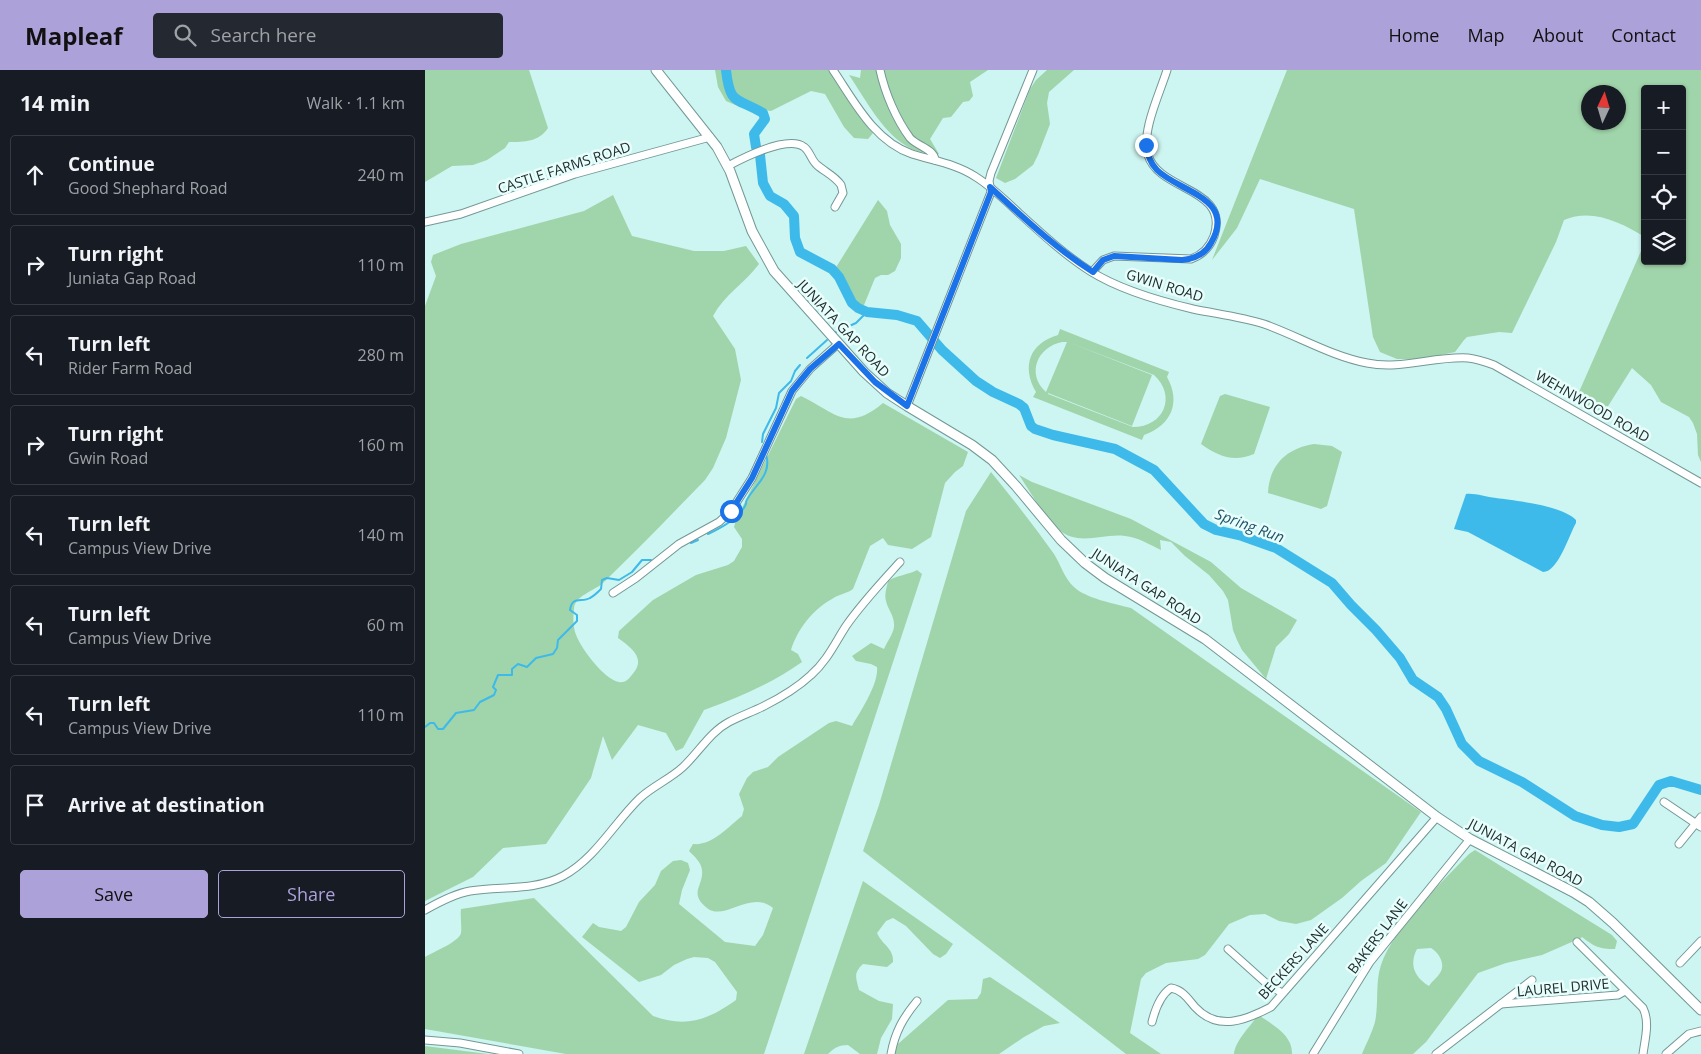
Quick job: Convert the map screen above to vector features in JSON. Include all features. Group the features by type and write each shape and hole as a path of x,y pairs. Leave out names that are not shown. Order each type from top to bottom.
{"main road":[{"name":"JUNIATA GAP ROAD","path":"656,70 710,137 728,166 752,231 766,259 783,282 875,382 907,406 972,445 992,460 1010,478 1061,540 1085,563 1105,578 1205,639 1437,817 1470,839 1589,902 1613,923 1701,1010"}],"street":[{"name":"GWIN ROAD","path":"833,70 866,118 883,136 901,149 968,172 990,187 1070,256 1093,272 1121,286 1165,301 1265,325 1351,359 1366,363 1396,366 1450,358 1469,358"},
{"path":"880,70 887,94 905,130 919,146 930,151 935,156 935,160"},
{"path":"907,406 991,192 991,173 1033,70"},
{"path":"1093,272 1103,260 1114,256 1191,259 1202,253 1212,242 1217,220 1213,208 1203,198 1158,170 1147,154 1147,131 1167,70"},
{"name":"CASTLE FARMS ROAD","path":"425,222 468,211 575,174 710,137"},
{"path":"728,166 788,143 803,146 813,161 841,185 843,193 835,207"},
{"path":"613,593 636,578 679,544 719,522 731,511 752,478 792,391 810,369 839,344"},
{"name":"WEHNWOOD ROAD","path":"1469,358 1494,365 1701,483"},
{"path":"425,910 459,894 543,884 564,876 575,868 591,854 640,798 685,765 720,728 776,700 798,686 812,674 828,656 863,604 900,562"},
{"path":"1664,802 1699,825"},
{"path":"1679,844 1699,825 1701,816"},
{"name":"BECKERS LANE","path":"1151,1022 1165,992 1171,988 1178,990 1197,1009 1215,1020 1227,1022 1240,1021 1271,1007 1437,817"},
{"name":"BAKERS LANE","path":"1313,1054 1370,962 1470,839"},
{"path":"1680,963 1701,941"},
{"path":"1577,942 1643,1008 1647,1015 1643,1054"},
{"path":"1228,949 1267,984 1282,993"},
{"path":"1436,1054 1532,980"},
{"name":"LAUREL DRIVE","path":"1501,1004 1618,995 1625,991"},
{"path":"891,1054 894,1039 902,1020 917,1001"},
{"path":"1666,1054 1689,1034 1701,1031"},
{"path":"425,1040 460,1043 519,1054"}],"green space":[{"path":"425,70 529,70 548,128 536,139 509,142 505,148 487,160 473,165 452,166 425,182"},
{"path":"715,70 831,70 873,133 868,139 854,138 844,127 825,94 811,91 771,111 740,107 726,101 718,87"},
{"path":"861,70 988,70 970,82 973,96 969,101 963,102 951,117 943,118 930,139 939,154 912,149 902,143 884,126 849,75 860,78"},
{"path":"1047,70 1074,70 1049,92 1047,103 1050,124 1033,165 1015,179 1005,183 996,178 1030,89 1036,80"},
{"path":"1287,70 1701,70 1701,462 1698,455 1697,434 1689,417 1661,402 1651,385 1632,368 1605,411 1588,408 1579,400 1579,392 1641,251 1641,265 1686,265 1686,85 1641,85 1641,235 1606,218 1585,215 1564,220 1556,242 1512,333 1499,332 1467,337 1455,352 1423,359 1397,359 1380,352 1373,337 1354,209 1260,179 1237,228 1212,260"},
{"path":"613,195 632,236 694,251 724,251 746,246 759,264 729,295 713,316 735,349 741,380 726,438 713,468 705,480 603,583 581,597 575,604 573,615 577,638 593,662 606,675 613,680 623,682 629,679 636,670 638,659 633,650 618,638 619,631 653,600 696,575 728,565 734,561 742,547 742,539 734,527 736,520 796,399 801,396 833,414 850,418 860,417 871,412 883,403 968,452 963,466 945,483 931,537 912,549 888,545 883,538 870,546 853,589 835,597 818,608 797,635 791,650 798,654 802,662 779,677 755,689 704,710 683,748 676,751 666,733 638,725 612,760 603,736 591,778 546,844 503,848 473,877 425,901 425,306 436,276 431,262 433,255 461,244 584,211"},
{"path":"878,200 887,211 890,225 901,244 901,258 895,271 875,278 864,305 856,305 843,288 835,269"},
{"path":"1060,329 1169,372 1167,377 1173,395 1173,404 1167,419 1154,431 1144,435 1142,440 1033,397 1036,392 1029,373 1031,357 1041,344 1058,335","holes":["1062,342 1067,342 1046,392 1040,385 1037,377 1037,362 1046,349","1068,342 1154,375 1161,383 1165,392 1166,401 1164,409 1159,416 1153,422 1144,426 1133,427 1048,394 1132,426 1152,375"]},
{"path":"1225,394 1270,407 1254,454 1239,458 1226,457 1213,452 1201,444 1220,396"},
{"path":"1314,444 1332,446 1342,452 1327,506 1321,509 1268,493 1272,474 1281,459 1296,449"},
{"path":"991,472 1054,554 1065,576 1079,591 1131,608 1421,812 1386,863 1311,920 1296,924 1279,921 1265,914 1250,915 1229,924 1205,955 1198,959 1166,963 1146,973 1141,979 1130,1033 1161,1054 1126,1054 863,851 879,805 966,511"},
{"path":"1019,475 1032,482 1131,519 1211,562 1241,588 1297,620 1289,634 1276,647 1266,679 1242,650 1237,640 1233,630 1228,600 1223,591 1209,575 1171,542 1160,540 1161,550 1130,537 1082,538 1066,534 1058,529 1048,518"},
{"path":"917,570 922,574 764,1054 566,1054 425,1029 425,957 456,940 459,936 461,933 461,909 534,898 653,1016 665,1020 696,1020 716,1013 736,1000 737,992 715,962 708,958 694,957 687,959 674,965 661,975 639,982 582,937 593,923 599,927 621,931 626,927 639,902 655,885 661,871 673,861 681,860 688,863 690,870 679,904 725,942 755,946 763,935 773,908 765,903 756,902 721,911 707,908 698,898 702,870 697,859 689,851 693,844 700,844 713,839 742,816 744,809 739,794 747,778 753,772 768,767 778,757 829,723 836,721 852,726 872,689 877,674 877,667 856,661 852,656 871,643 884,649 894,627 885,598 888,581"},
{"path":"1475,850 1612,935 1617,941 1615,949 1597,947 1582,937 1577,942 1574,941 1542,955 1506,963 1478,973 1426,1042 1413,1054 1362,1054 1375,1022 1379,972 1387,951 1419,906","holes":["1431,948 1441,959 1442,970 1429,986 1420,979 1414,970 1413,960 1417,949"]},
{"path":"863,881 953,944 946,954 940,958 933,954 906,926 893,918 886,921 877,933 892,953 893,962 887,967 863,964 856,976 859,990 879,1001 893,1004 892,1019 881,1038 877,1054 860,1054 848,1045 837,1047 828,1054 804,1054"},
{"path":"990,977 1060,1023 1044,1026 999,1054 895,1054 898,1044 948,1000 977,999 981,993 983,979"},
{"path":"1258,1015 1281,1031 1289,1041 1292,1054 1234,1054 1240,1039"},
{"path":"425,1046 488,1054 425,1054"}],"water":[{"path":"1466,494 1550,507 1569,515 1576,520 1576,523 1558,560 1548,570 1543,572 1468,532 1454,529"}],"waterway":[{"name":"Spring Run","path":"726,70 732,95 740,102 763,113 765,119 754,134 756,147 760,155 763,183 770,196 784,204 794,216 795,238 800,252 832,269 839,277 852,303 858,308 867,312 897,315 917,321 942,350 976,381 1024,408 1031,426 1035,429 1115,449 1154,470 1204,524 1216,530 1242,536 1276,548 1332,583 1400,658 1413,680 1438,697 1446,709 1462,744 1479,761 1522,782 1575,816 1602,825 1619,827 1633,824 1659,785 1671,781 1701,790"},
{"path":"836,332 856,323 867,312"},
{"path":"807,358 827,340"},
{"path":"762,442 763,434 776,408 779,393 791,381 800,365"},
{"path":"708,534 729,523 742,511 747,500 763,478 767,467 766,454"},
{"path":"691,543 698,540"},
{"path":"425,727 430,723 434,723 438,729 443,729 456,713 474,710 480,702 494,695 496,690 493,687 498,675 512,675 512,669 518,664 527,667 536,658 553,654 557,648 558,640 577,621 577,615 570,610 573,602 587,599 594,595 601,589 602,580 607,578 619,580 632,572 642,560 651,560"}],"route":[{"path":"731,511 752,478 792,391 810,369 839,344 864,372 887,393 907,406 991,192 990,187 1033,226 1082,266 1093,272 1099,263 1114,256 1182,260 1191,259 1202,253 1212,242 1217,228 1216,214 1213,208 1203,198 1163,175 1153,166 1147,154 1146,145"}]}
